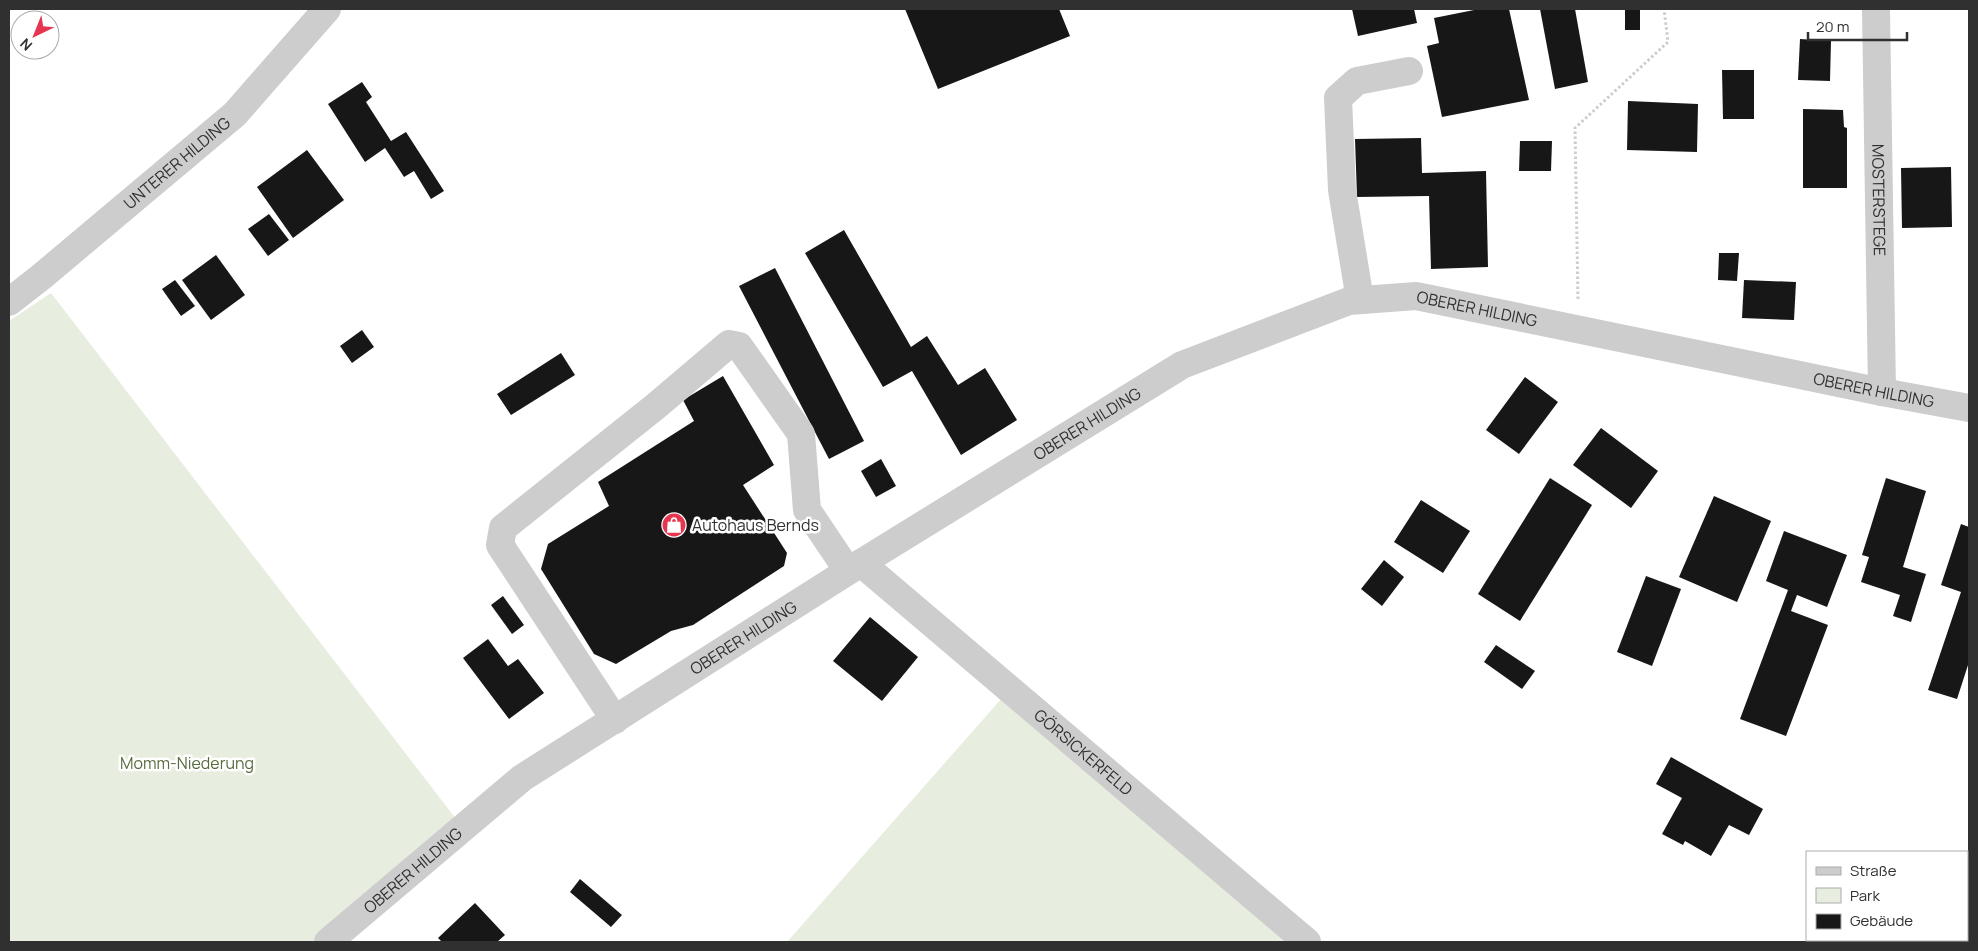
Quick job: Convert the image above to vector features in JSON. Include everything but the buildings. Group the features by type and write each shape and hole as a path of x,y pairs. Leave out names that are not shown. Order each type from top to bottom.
{"street":[{"name":"UNTERER HILDING","path":"9,302 235,114 327,9"},
{"name":"MOSTERSTEGE","path":"1876,9 1882,392"},
{"path":"1360,300 1342,190 1338,98 1357,81 1409,71"},
{"name":"OBERER HILDING","path":"328,942 522,778 854,567 1182,365 1349,301 1416,296 1882,392 1969,408"},
{"name":"GÖRSICKERFELD","path":"615,720 500,545 503,528 656,406 729,344 739,346 801,434 807,510 854,567 1307,942"}],"path":[{"path":"1579,329 1575,128 1668,42 1664,9"}],"green space":[{"name":"Momm-Niederung","path":"51,293 463,828 322,942 9,942 9,321"},
{"path":"1002,698 1287,942 787,942"}],"place":[{"name":"Autohaus Bernds","path":"674,525"}]}
